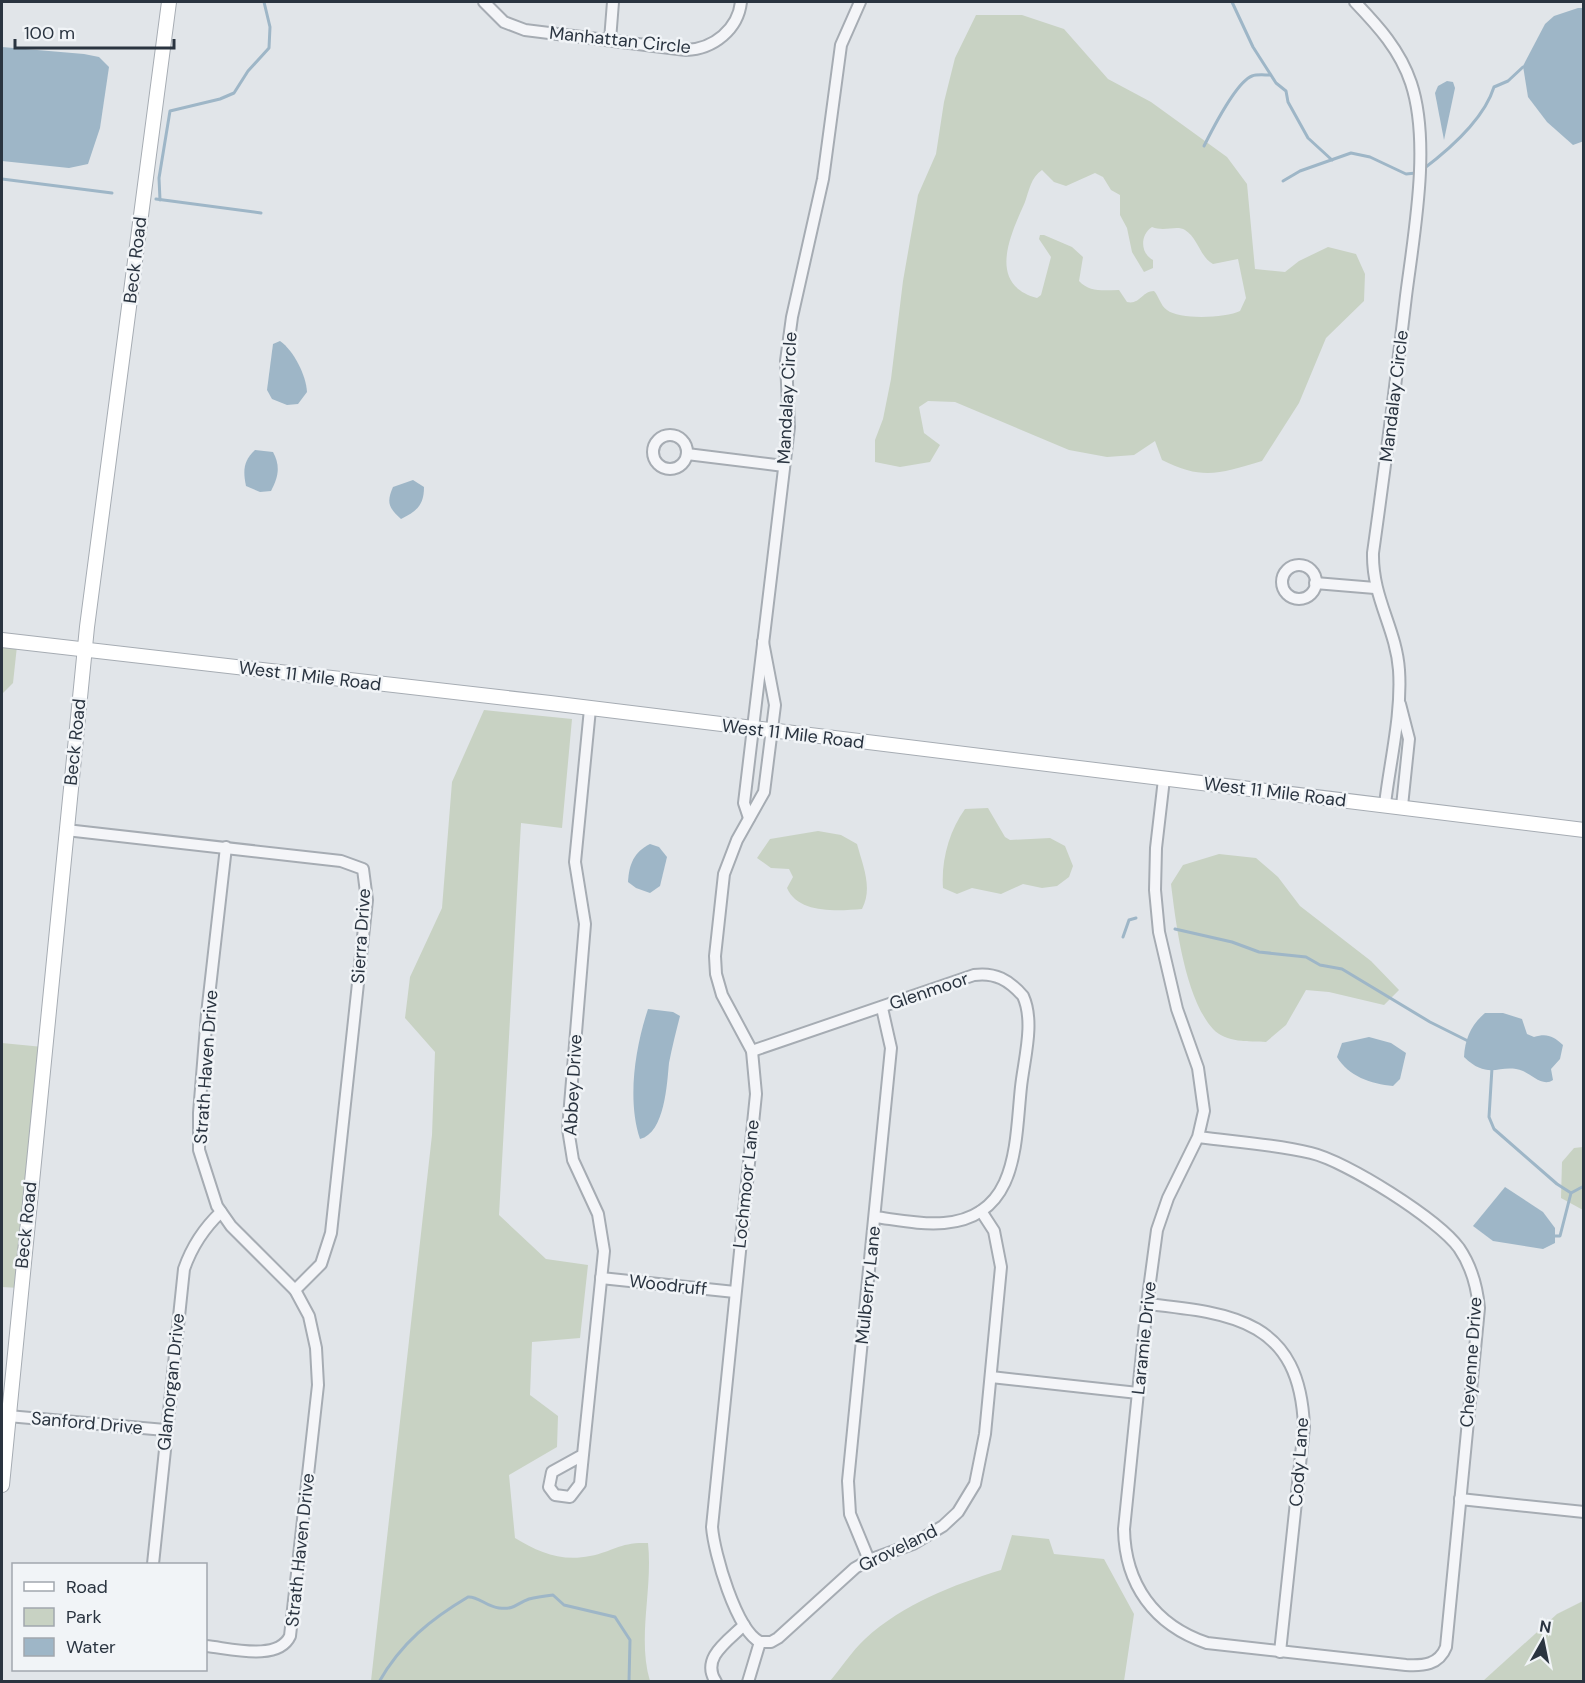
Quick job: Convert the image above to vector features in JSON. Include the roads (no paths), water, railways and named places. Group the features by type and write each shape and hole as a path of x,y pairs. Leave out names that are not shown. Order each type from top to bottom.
{"street":[{"name":"Beck Road","path":"2,1485 85,650 169,2"},
{"name":"Manhattan Circle","path":"484,2 504,22 514,27 697,50 716,40 735,24 741,2"},
{"path":"610,40 613,2"},
{"name":"Mandalay Circle","path":"749,818 744,803 789,427 786,361 792,317 823,179 841,45 860,2"},
{"name":"Mandalay Circle","path":"1355,2 1382,30 1402,59 1412,85 1419,125 1417,206 1373,553 1375,588 1395,647 1399,670 1399,698 1385,804"},
{"path":"687,454 784,466"},
{"path":"1315,583 1375,588"},
{"name":"West 11 Mile Road","path":"2,640 1402,806 1584,830"},
{"name":"Lochmoor Lane","path":"760,1642 744,1625 717,1558 712,1527 756,1094 752,1051 722,995 715,964 724,874 749,818 764,796 774,696 763,642"},
{"path":"1399,698 1409,739 1402,806"},
{"name":"Abbey Drive","path":"581,1456 604,1251 600,1221 573,1160 568,1129 585,938 584,910 575,862 590,709"},
{"name":"Laramie Drive","path":"1164,778 1156,848 1157,911 1163,954 1177,1009 1202,1083 1204,1111 1198,1137 1162,1213 1147,1304 1124,1529 1128,1564 1137,1588 1157,1615 1186,1635 1221,1646 1413,1665 1429,1664 1437,1660"},
{"name":"Sierra Drive","path":"66,830 341,861 363,868 367,900 331,1233 321,1263 295,1290"},
{"name":"Strath Haven Drive","path":"207,1646 274,1650 287,1644 295,1610 318,1385 316,1348 309,1316 295,1290 231,1226 221,1212 209,1185 199,1150 199,1113 207,1014 226,847"},
{"name":"Glenmoor","path":"752,1051 985,973 1004,980 1023,996 1028,1023 1014,1160 1005,1184 981,1211 958,1221 941,1223 875,1218"},
{"name":"Mulberry Lane","path":"869,1560 855,1530 847,1497 891,1048 882,1008"},
{"name":"Cheyenne Drive","path":"1198,1137 1312,1153 1337,1162 1433,1223 1461,1251 1472,1272 1479,1308 1446,1647 1437,1660"},
{"path":"981,1211 994,1231 1001,1259 991,1377 1138,1393"},
{"name":"Glamorgan Drive","path":"153,1563 165,1430 184,1269 190,1250 203,1229 221,1212"},
{"name":"Woodruff","path":"601,1278 735,1292"},
{"name":"Cody Lane","path":"1147,1304 1210,1311 1242,1321 1259,1331 1278,1348 1296,1379 1303,1410 1304,1427 1280,1652"},
{"name":"Groveland","path":"760,1642 778,1638 836,1582 869,1560 929,1536 943,1526 965,1503 975,1484 982,1459 991,1377"},
{"name":"Sanford Drive","path":"8,1416 165,1430"},
{"path":"1460,1499 1584,1512"},
{"path":"716,1682 710,1668 714,1654 744,1625"},
{"path":"748,1682 760,1642"}],"water":[{"path":"1584,8 1584,141 1573,145 1547,122 1528,97 1523,66 1545,24 1554,16"},
{"path":"2,47 84,54 99,57 109,67 100,128 88,164 69,168 2,161"},
{"path":"1447,81 1453,82 1455,88 1444,140 1435,93 1438,86"},
{"path":"280,341 294,357 304,378 307,392 298,404 287,405 272,399 267,390 273,344"},
{"path":"255,450 273,452 277,462 278,472 271,491 260,492 246,486 245,466"},
{"path":"413,480 424,487 423,498 415,510 401,519 390,505 391,493 393,487"},
{"path":"650,844 659,847 667,857 660,886 650,893 628,882 633,859"},
{"path":"648,1009 673,1012 680,1016 670,1057 666,1094 660,1118 648,1135 640,1139 634,1108 634,1074 639,1040"},
{"path":"1485,1013 1503,1013 1522,1019 1527,1034 1534,1037 1550,1036 1563,1045 1560,1059 1551,1069 1553,1080 1541,1081 1515,1069 1488,1070 1473,1064 1464,1057 1470,1033"},
{"path":"1369,1037 1391,1043 1406,1053 1400,1079 1393,1086 1361,1078 1347,1069 1337,1057 1342,1043"},
{"path":"1505,1187 1543,1212 1555,1228 1555,1243 1543,1249 1493,1241 1473,1226"}],"waterway":[{"path":"160,200 159,178 170,111 220,99 234,93 248,71 269,48 270,27 264,2"},
{"path":"1232,2 1253,47 1276,83 1286,91 1288,102 1308,138 1332,160"},
{"path":"1422,170 1465,133 1482,111 1494,87 1508,81 1523,67"},
{"path":"1204,146 1225,107 1239,87 1252,76 1270,75"},
{"path":"1283,181 1300,171 1351,153 1370,157 1406,174 1416,173"},
{"path":"2,179 112,193"},
{"path":"156,199 261,213"},
{"path":"1123,937 1129,920 1136,918"},
{"path":"1175,929 1232,942 1259,952 1306,957 1320,965 1342,969 1430,1022 1468,1041"},
{"path":"1492,1068 1489,1117 1494,1129 1557,1184 1571,1193"},
{"path":"1552,1236 1560,1236 1571,1193 1584,1186"},
{"path":"379,1682 397,1655 418,1633 468,1597 504,1608 529,1599 553,1595 564,1605 615,1617 630,1640 629,1682"}]}
